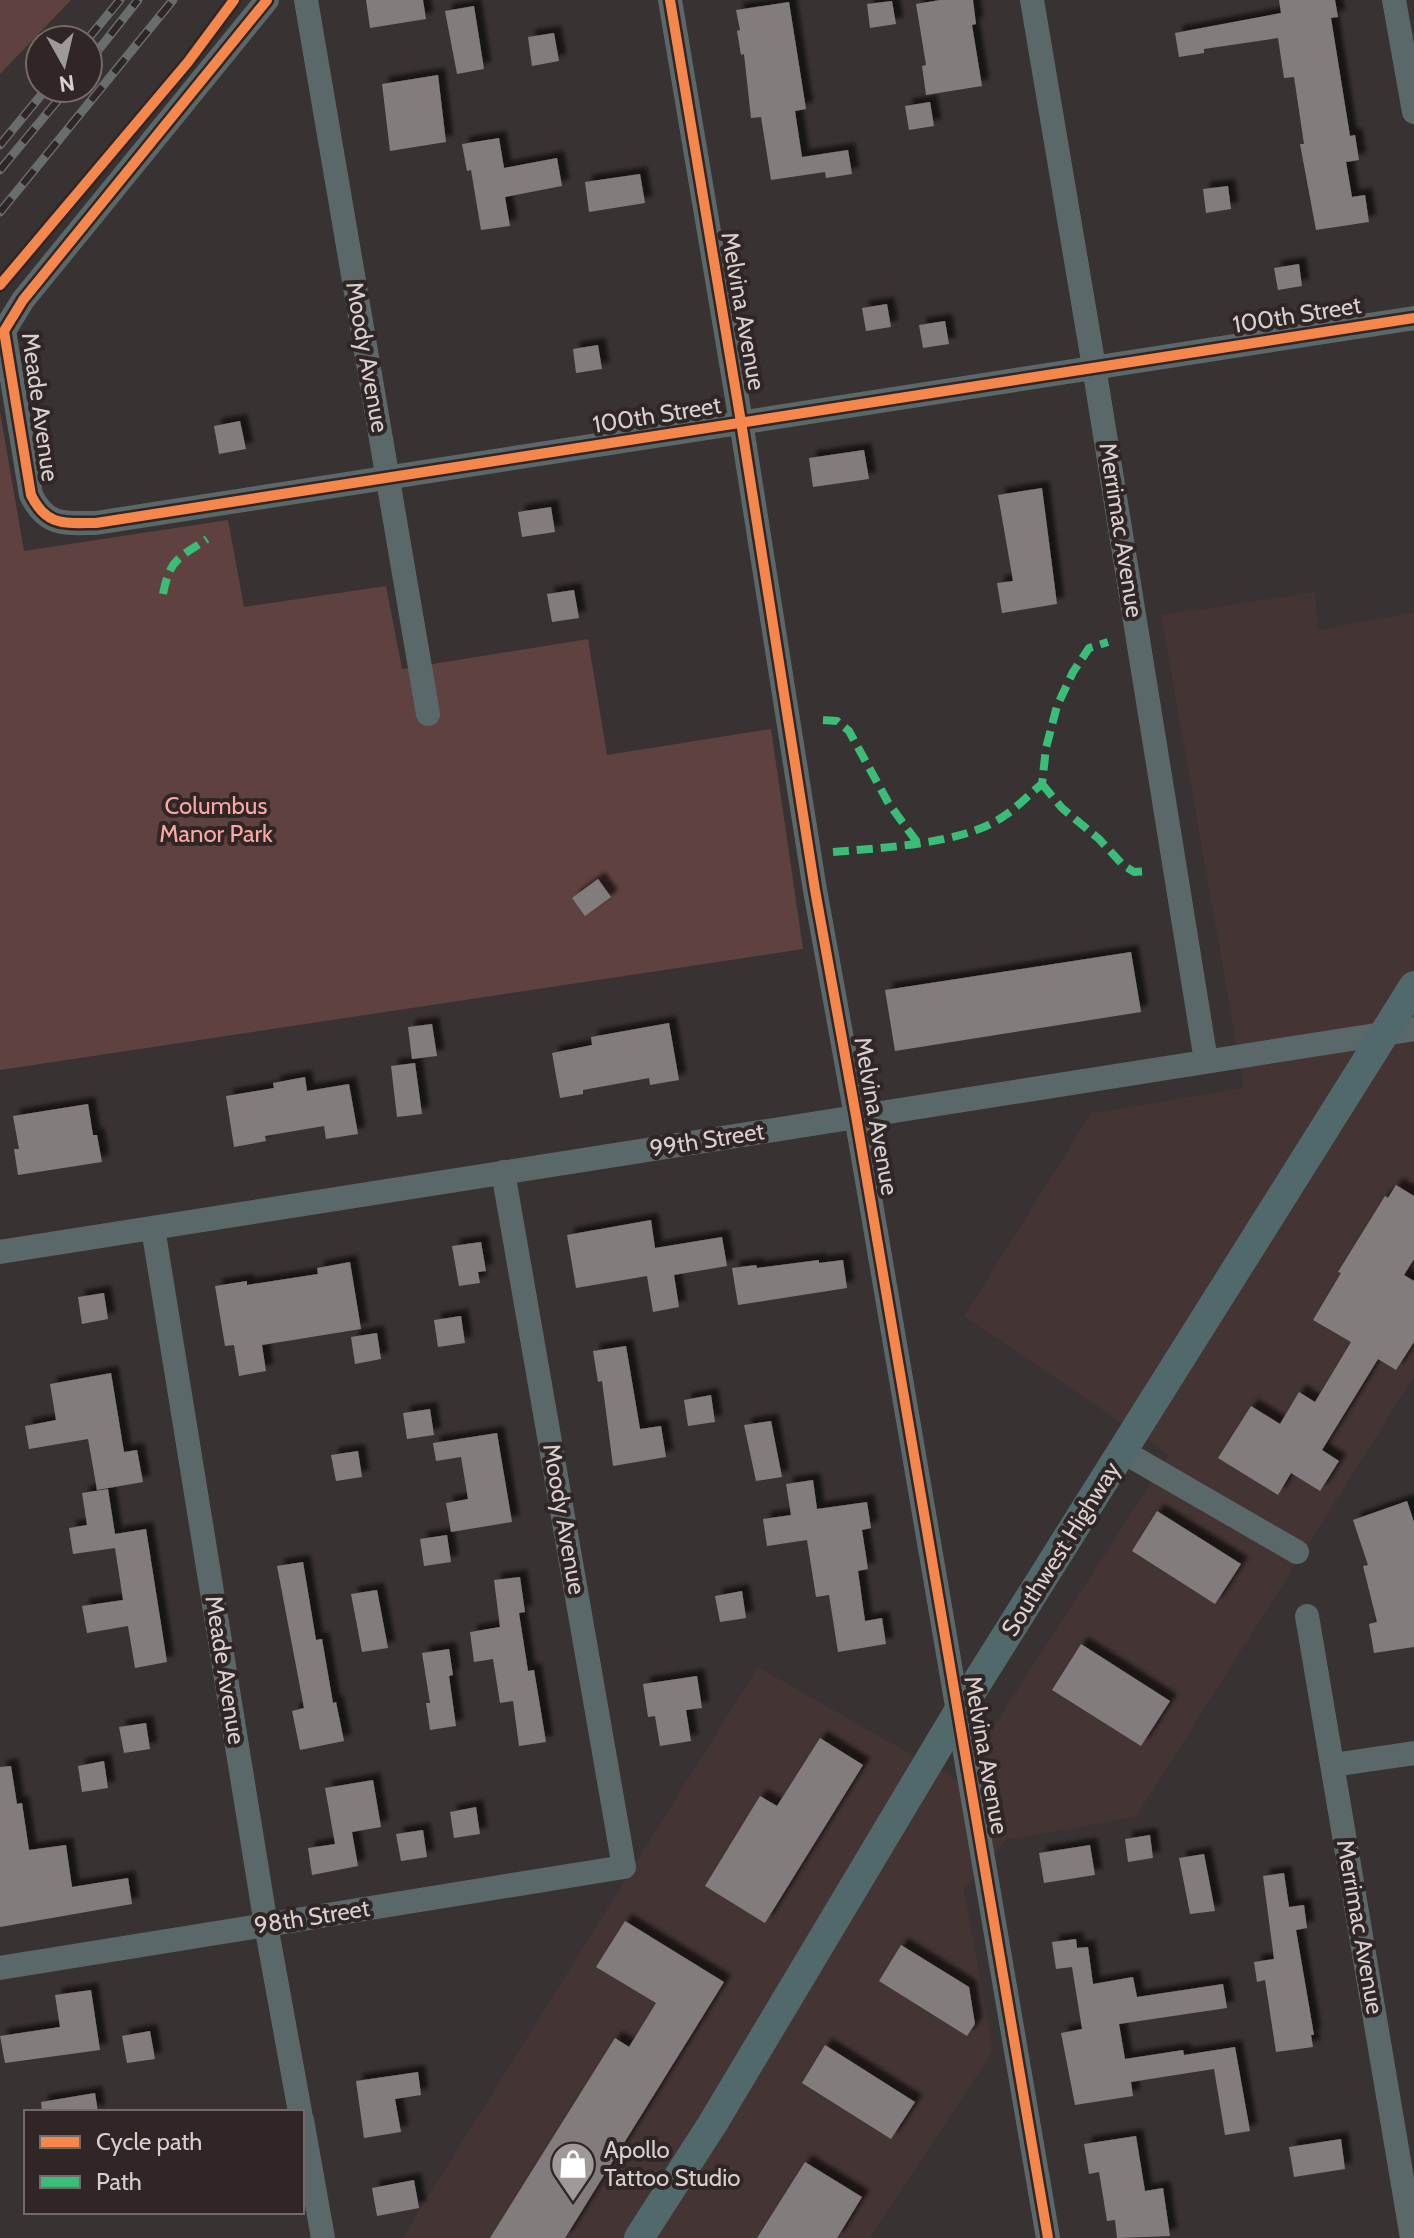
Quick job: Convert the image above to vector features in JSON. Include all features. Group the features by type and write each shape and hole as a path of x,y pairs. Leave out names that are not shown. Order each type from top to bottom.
{"main road":[{"name":"Southwest Highway","path":"639,2238 713,2123 959,1711 1414,986"}],"street":[{"name":"Meade Avenue","path":"48,519 37,508 31,495 4,331 23,300 267,0"},
{"name":"Moody Avenue","path":"306,0 428,714"},
{"name":"Melvina Avenue","path":"670,0 815,890 1048,2238"},
{"name":"Merrimac Avenue","path":"1032,0 1206,1061"},
{"path":"1394,0 1414,112"},
{"name":"100th Street","path":"48,519 67,523 96,523 1414,318"},
{"name":"99th Street","path":"0,1252 1414,1029"},
{"name":"Moody Avenue","path":"503,1172 624,1867"},
{"name":"Meade Avenue","path":"153,1228 266,1925 300,2110"},
{"path":"1122,1451 1297,1552"},
{"name":"Merrimac Avenue","path":"1307,1616 1412,2238"},
{"path":"1333,1765 1414,1753"},
{"name":"98th Street","path":"0,1968 624,1867"},
{"path":"304,2131 323,2238"}],"shaded area":[{"path":"1315,592 1318,630 1414,612 1414,1377 1136,1817 1006,1840 964,1890 993,2051 870,2238 402,2238 758,1667 958,1781 1169,1455 964,1316 1091,1113 1244,1088 1161,615"}],"green space":[{"path":"0,0 71,0 48,24 24,24 24,49 0,74"},
{"name":"Columbus Manor Park","path":"0,412 24,551 228,520 244,607 386,586 402,669 588,639 607,755 771,729 803,949 0,1070"}],"building":[{"path":"366,0 423,0 426,19 370,28"},
{"path":"973,0 976,24 972,25 982,86 926,95 922,66 926,65 916,4"},
{"path":"1279,0 1335,0 1338,17 1331,18 1350,136 1355,135 1359,160 1346,162 1352,197 1365,195 1369,222 1316,230 1300,144 1304,144 1294,77 1284,78 1278,38 1204,49 1204,53 1179,57 1175,33 1281,13"},
{"path":"892,1 896,24 870,28 867,4"},
{"path":"789,2 806,109 795,111 802,157 848,150 852,174 826,178 825,172 771,180 761,117 751,118 736,10"},
{"path":"474,6 484,69 457,74 445,11"},
{"path":"554,33 559,61 532,66 528,37"},
{"path":"438,75 446,142 390,151 382,84"},
{"path":"930,102 934,126 909,130 905,106"},
{"path":"499,138 504,168 557,158 562,186 505,197 510,226 481,230 471,170 467,171 462,144"},
{"path":"640,174 645,203 589,212 585,182"},
{"path":"1228,186 1231,209 1206,213 1203,189"},
{"path":"1299,264 1302,286 1278,290 1274,268"},
{"path":"887,304 891,327 866,331 862,308"},
{"path":"945,321 949,344 923,348 919,325"},
{"path":"598,345 602,369 576,373 573,349"},
{"path":"240,421 246,449 219,454 214,426"},
{"path":"864,450 869,479 813,487 809,458"},
{"path":"1042,488 1057,604 1002,613 997,583 1013,581 998,495"},
{"path":"551,507 555,532 522,537 518,512"},
{"path":"574,590 579,618 552,622 547,594"},
{"path":"598,879 611,897 585,916 572,898"},
{"path":"1131,952 1141,1012 895,1051 885,990"},
{"path":"669,1023 679,1080 650,1085 649,1078 583,1090 583,1094 560,1098 552,1053 592,1045 591,1037"},
{"path":"432,1024 437,1056 412,1059 408,1027"},
{"path":"415,1063 422,1114 397,1117 391,1066"},
{"path":"305,1077 307,1091 349,1084 358,1134 326,1139 324,1126 265,1136 266,1141 234,1147 226,1096 274,1088 273,1083"},
{"path":"88,1104 93,1135 97,1135 102,1162 18,1175 14,1149 19,1149 13,1116"},
{"path":"1396,1185 1414,1196 1414,1259 1404,1275 1414,1281 1414,1342 1396,1370 1378,1359 1322,1450 1339,1461 1320,1491 1291,1473 1278,1495 1218,1458 1251,1406 1280,1424 1299,1392 1315,1402 1351,1342 1313,1320 1341,1273 1338,1272 1385,1196 1388,1198"},
{"path":"651,1220 655,1248 722,1237 727,1266 674,1275 679,1307 653,1312 647,1276 576,1288 567,1235"},
{"path":"481,1242 486,1271 478,1272 480,1283 459,1286 452,1246"},
{"path":"819,1260 819,1263 843,1260 847,1288 738,1305 732,1268"},
{"path":"350,1262 361,1329 262,1345 266,1371 239,1376 234,1345 225,1346 215,1286 247,1281 247,1285 318,1274 317,1268"},
{"path":"104,1293 108,1319 82,1324 78,1297"},
{"path":"461,1316 465,1343 438,1347 434,1320"},
{"path":"377,1333 381,1359 355,1364 351,1337"},
{"path":"626,1346 640,1429 661,1426 666,1457 613,1466 602,1381 598,1382 593,1351"},
{"path":"111,1373 124,1452 137,1450 143,1482 97,1490 88,1439 29,1449 25,1426 56,1420 50,1384"},
{"path":"711,1395 715,1422 688,1426 684,1400"},
{"path":"430,1409 434,1435 407,1439 403,1413"},
{"path":"771,1421 782,1477 756,1481 744,1425"},
{"path":"497,1433 512,1522 451,1532 446,1503 468,1499 461,1457 436,1461 433,1443"},
{"path":"358,1451 362,1477 336,1481 331,1455"},
{"path":"813,1480 817,1509 867,1502 871,1528 862,1530 868,1569 858,1571 865,1621 882,1618 886,1644 838,1652 829,1595 816,1597 807,1540 767,1546 763,1519 791,1515 786,1484"},
{"path":"108,1489 115,1534 146,1529 167,1662 135,1668 128,1626 87,1633 82,1606 123,1600 115,1548 73,1554 69,1528 87,1525 82,1493"},
{"path":"1407,1501 1414,1522 1414,1647 1374,1653 1369,1624 1377,1622 1363,1566 1368,1565 1353,1520"},
{"path":"1157,1511 1241,1564 1215,1604 1132,1551"},
{"path":"447,1535 451,1562 424,1566 420,1539"},
{"path":"303,1562 316,1640 322,1639 333,1703 336,1702 344,1741 300,1750 292,1711 304,1708 277,1566"},
{"path":"520,1577 525,1612 519,1613 528,1671 534,1670 546,1742 519,1746 513,1701 500,1703 493,1659 474,1662 470,1632 500,1627 494,1580"},
{"path":"377,1590 388,1648 362,1652 351,1594"},
{"path":"742,1591 746,1618 720,1622 715,1596"},
{"path":"1081,1644 1170,1701 1141,1746 1052,1690"},
{"path":"449,1649 453,1675 449,1676 456,1726 430,1730 426,1703 430,1703 422,1653"},
{"path":"697,1676 702,1708 686,1710 691,1741 660,1746 655,1716 648,1717 643,1684"},
{"path":"146,1723 150,1749 124,1753 119,1727"},
{"path":"820,1738 863,1765 765,1923 705,1886 760,1796 777,1806"},
{"path":"104,1761 108,1788 82,1792 78,1766"},
{"path":"11,1766 17,1804 22,1803 29,1850 66,1845 72,1887 128,1878 132,1904 0,1927 0,1767"},
{"path":"373,1780 381,1827 352,1832 358,1866 312,1875 308,1848 335,1844 325,1788"},
{"path":"476,1807 480,1834 454,1838 450,1812"},
{"path":"423,1830 427,1857 401,1861 396,1834"},
{"path":"1150,1835 1153,1858 1128,1862 1125,1839"},
{"path":"1090,1845 1095,1875 1044,1883 1039,1853"},
{"path":"1204,1854 1215,1911 1190,1914 1179,1858"},
{"path":"1284,1873 1289,1907 1304,1905 1307,1928 1296,1930 1314,2035 1311,2035 1313,2047 1276,2052 1265,1980 1257,1982 1254,1962 1274,1959 1263,1876"},
{"path":"625,1921 724,1982 565,2238 490,2238 615,2038 629,2047 656,2003 596,1967"},
{"path":"1076,1939 1077,1948 1088,1947 1093,1984 1133,1977 1137,1997 1223,1984 1227,2008 1119,2024 1125,2059 1183,2050 1184,2055 1235,2047 1250,2131 1225,2135 1214,2069 1131,2082 1133,2096 1075,2105 1061,2033 1082,2029 1072,1967 1056,1969 1052,1942"},
{"path":"901,1945 969,1987 975,2024 967,2036 879,1981"},
{"path":"91,1990 100,2050 5,2063 0,2036 60,2027 55,1995"},
{"path":"150,2031 155,2059 127,2063 122,2036"},
{"path":"825,2045 915,2102 891,2139 802,2083"},
{"path":"418,2072 421,2095 395,2099 401,2132 364,2138 356,2081"},
{"path":"95,2093 98,2110 42,2110 41,2102"},
{"path":"1136,2136 1145,2191 1163,2188 1170,2236 1117,2238 1115,2220 1107,2221 1099,2172 1089,2174 1084,2144"},
{"path":"1341,2139 1345,2169 1294,2177 1289,2147"},
{"path":"805,2162 862,2197 837,2238 757,2238"},
{"path":"414,2180 419,2208 377,2216 372,2188"}],"railway":[{"path":"100,24 120,0"},
{"path":"104,43 138,0"},
{"path":"0,212 173,0"},
{"path":"0,145 34,104"},
{"path":"0,170 55,104"}],"marked path":[{"path":"163,594 169,573 177,560 207,539"},
{"path":"833,852 946,839 988,825 1009,812 1042,784 1046,748 1057,706 1073,672 1089,648 1108,642"},
{"path":"823,720 837,721 849,731 889,804 917,842"},
{"path":"1042,784 1062,808 1099,839 1123,865 1134,872 1148,871"}],"cycle path":[{"path":"0,285 188,62 234,0"},
{"path":"267,0 23,300 4,331 31,495 50,518 96,523 1414,318"},
{"path":"670,0 815,890 1048,2238"}],"place":[{"name":"Apollo Tattoo Studio","path":"573,2203"}]}
